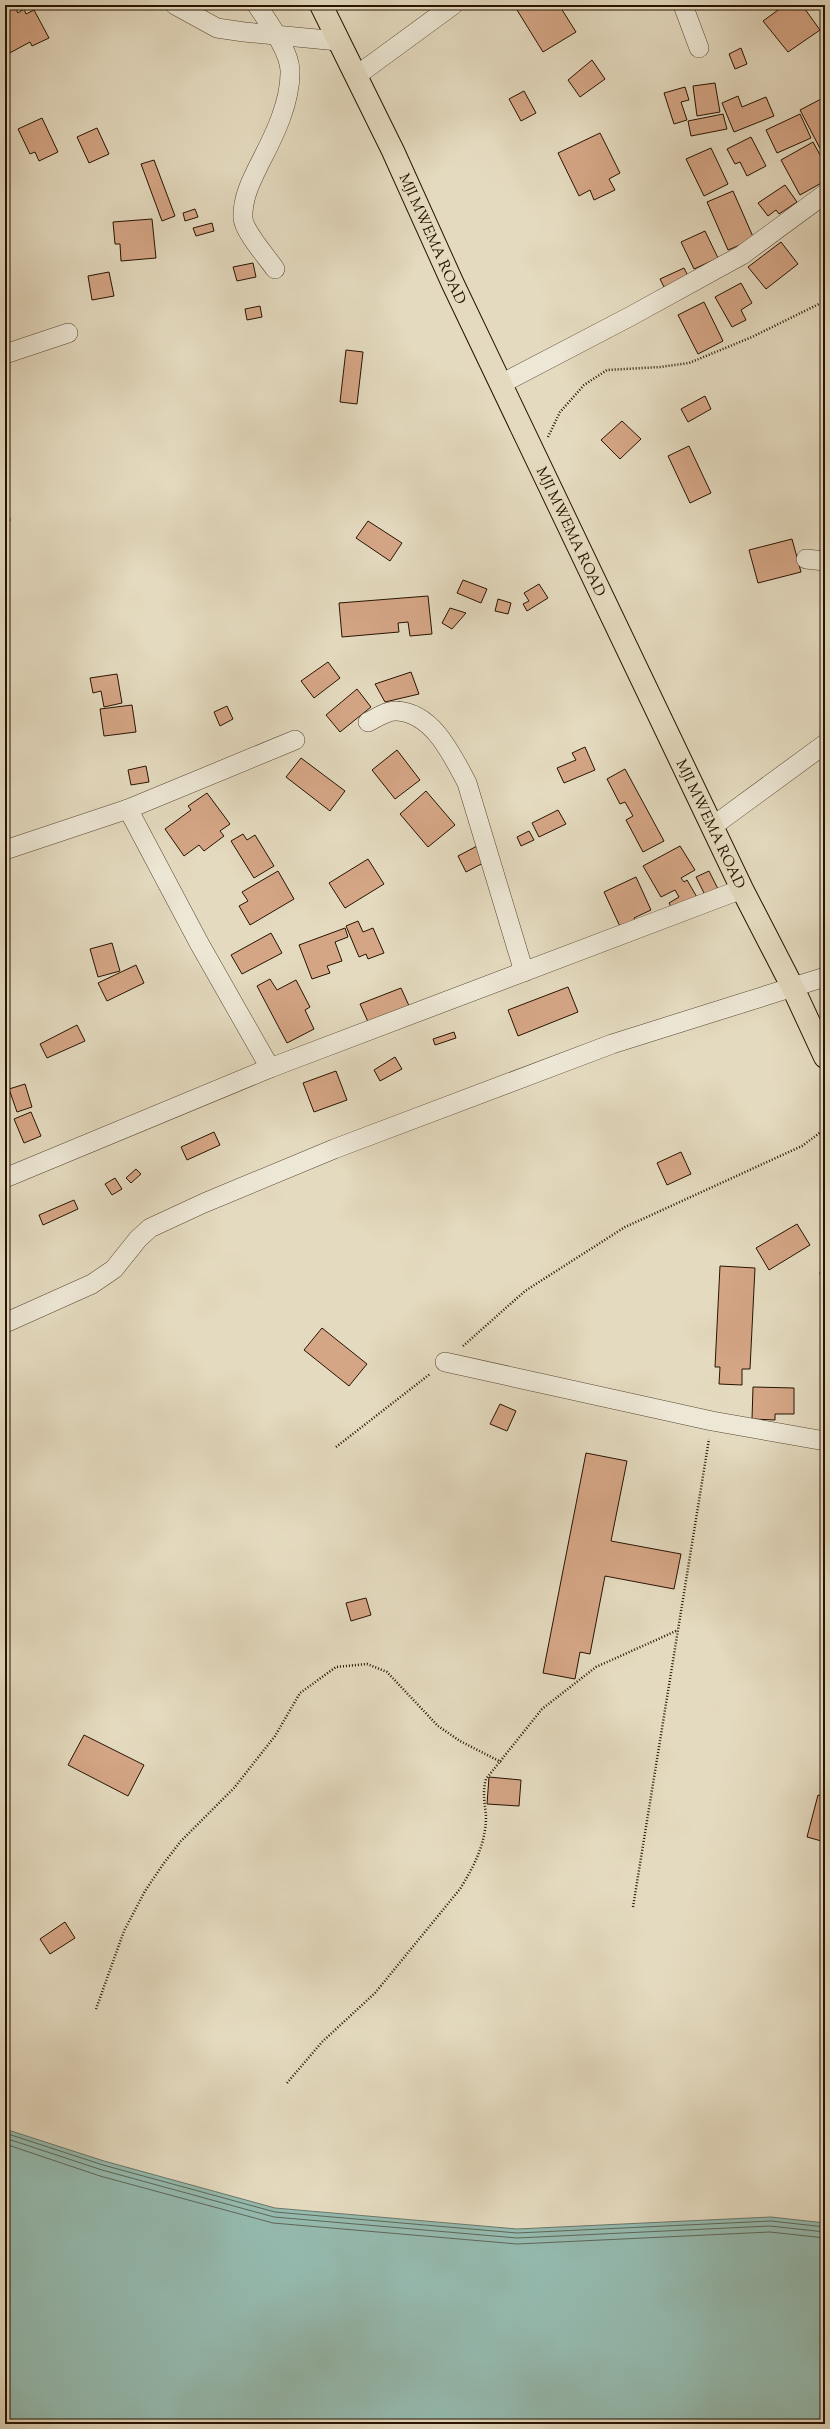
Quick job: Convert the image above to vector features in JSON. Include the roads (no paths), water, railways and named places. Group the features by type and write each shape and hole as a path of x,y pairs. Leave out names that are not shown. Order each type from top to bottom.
{"main road":[{"name":"MJI MWEMA ROAD","path":"321,5 742,889 825,1057"}],"street":[{"path":"175,5 217,28 338,41"},
{"path":"257,5 276,35 290,69 289,83 275,134 250,182 244,206 243,219 247,229 275,269"},
{"path":"356,76 453,5"},
{"path":"683,5 699,48"},
{"path":"501,384 631,316 742,255 825,194"},
{"path":"5,354 68,333"},
{"path":"806,559 825,561"},
{"path":"368,722 386,713 396,711 414,714 439,735 455,760 467,783 524,972"},
{"path":"5,850 128,809 295,740"},
{"path":"713,826 825,744"},
{"path":"128,809 206,957 270,1068"},
{"path":"5,1178 270,1068 742,889"},
{"path":"5,1323 92,1284 114,1269 138,1238 150,1228 204,1203 334,1149 612,1044 825,977"},
{"path":"445,1362 712,1421 769,1429 825,1441"}],"water":[{"path":"5,2129 104,2161 275,2208 517,2229 771,2217 825,2223 825,2424 5,2424"}]}
